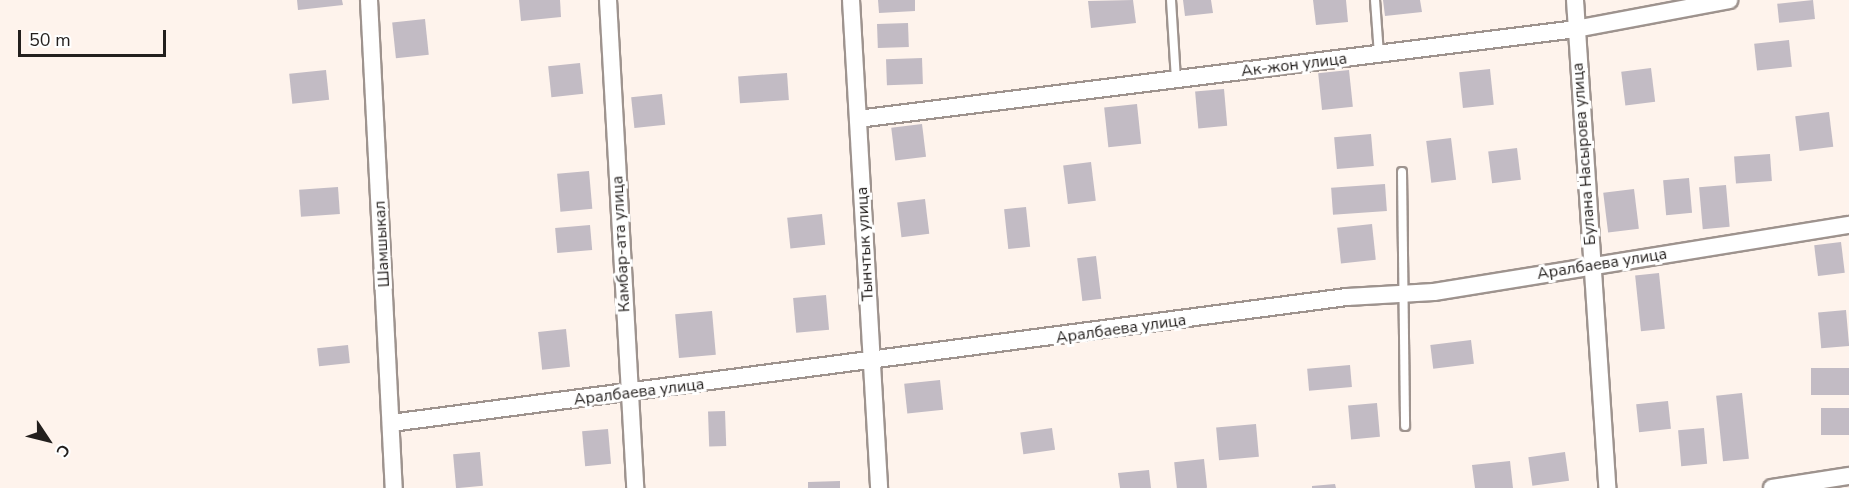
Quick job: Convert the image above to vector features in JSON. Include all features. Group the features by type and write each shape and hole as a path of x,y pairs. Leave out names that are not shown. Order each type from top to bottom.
{"street":[{"name":"Шамшыкал","path":"369,0 394,488"},
{"name":"Камбар-ата улица","path":"608,0 635,488"},
{"name":"Тынчтык улица","path":"851,0 879,488"},
{"name":"Булана Насырова улица","path":"1575,0 1607,488"},
{"name":"Ак-жон улица","path":"858,119 1576,29 1729,0"},
{"name":"Аралбаева улица","path":"391,423 872,363 1347,297 1405,294 1849,225"},
{"path":"1772,488 1849,476"}],"lane":[{"path":"1171,0 1176,79"},
{"path":"1375,0 1379,54"},
{"path":"1402,172 1405,426"}],"building":[{"path":"297,0 342,0 343,5 298,10"},
{"path":"519,0 560,0 561,17 521,21"},
{"path":"878,0 915,0 915,11 879,13"},
{"path":"1133,0 1136,23 1091,28 1088,1"},
{"path":"1183,0 1211,0 1213,13 1185,16"},
{"path":"1313,0 1346,0 1348,22 1316,25"},
{"path":"1383,0 1420,0 1422,12 1385,16"},
{"path":"1813,0 1815,19 1779,23 1777,4"},
{"path":"425,19 429,55 396,58 392,22"},
{"path":"908,23 909,47 878,48 877,24"},
{"path":"1789,40 1792,67 1757,71 1754,44"},
{"path":"922,58 923,84 887,85 886,59"},
{"path":"580,63 583,94 551,97 548,66"},
{"path":"1651,68 1655,102 1625,105 1621,72"},
{"path":"1490,69 1494,105 1463,108 1459,72"},
{"path":"326,70 329,100 292,104 289,74"},
{"path":"1349,70 1353,107 1322,110 1318,73"},
{"path":"787,73 789,100 740,103 738,76"},
{"path":"1224,89 1227,126 1198,128 1195,92"},
{"path":"662,94 665,125 634,128 631,97"},
{"path":"1137,104 1141,144 1108,147 1104,107"},
{"path":"1829,112 1833,147 1800,151 1795,116"},
{"path":"922,124 926,157 895,161 891,128"},
{"path":"1371,134 1374,166 1337,169 1334,137"},
{"path":"1451,138 1456,180 1431,183 1426,141"},
{"path":"1517,148 1521,180 1492,183 1488,152"},
{"path":"1770,154 1772,181 1736,183 1734,157"},
{"path":"1091,162 1096,201 1068,204 1063,165"},
{"path":"589,171 592,209 560,212 557,174"},
{"path":"1689,178 1692,213 1666,215 1663,180"},
{"path":"1385,184 1387,211 1333,215 1331,188"},
{"path":"1726,185 1730,227 1703,229 1699,187"},
{"path":"338,187 340,214 301,217 299,190"},
{"path":"1634,189 1639,229 1608,232 1603,193"},
{"path":"925,199 929,234 901,237 897,202"},
{"path":"1026,207 1030,247 1008,249 1004,209"},
{"path":"822,214 825,245 790,248 787,218"},
{"path":"1372,224 1376,260 1341,263 1337,228"},
{"path":"590,225 592,250 557,253 555,228"},
{"path":"1841,242 1845,273 1818,276 1814,245"},
{"path":"1096,256 1101,299 1082,301 1077,258"},
{"path":"1659,273 1665,329 1641,331 1635,276"},
{"path":"826,295 829,330 796,333 793,298"},
{"path":"1846,310 1849,346 1821,348 1818,312"},
{"path":"712,311 716,355 679,358 675,314"},
{"path":"566,329 570,367 542,370 538,332"},
{"path":"1471,340 1474,364 1433,369 1430,345"},
{"path":"348,345 350,363 319,366 317,348"},
{"path":"1350,365 1352,387 1309,391 1307,369"},
{"path":"1811,368 1849,368 1849,395 1811,395"},
{"path":"940,380 943,410 907,414 904,384"},
{"path":"1742,393 1749,459 1723,461 1716,396"},
{"path":"1668,401 1671,429 1639,432 1636,404"},
{"path":"1377,403 1380,437 1351,439 1348,406"},
{"path":"1821,408 1849,408 1849,435 1821,435"},
{"path":"725,411 726,446 709,447 708,412"},
{"path":"1256,424 1259,457 1219,460 1216,427"},
{"path":"1052,428 1055,450 1023,454 1020,432"},
{"path":"1704,428 1707,464 1681,466 1678,430"},
{"path":"608,429 611,464 585,466 582,431"},
{"path":"480,452 483,486 456,488 453,454"},
{"path":"1565,452 1569,481 1532,486 1528,457"},
{"path":"1204,459 1207,488 1177,488 1174,462"},
{"path":"1510,461 1513,488 1475,488 1472,465"},
{"path":"1149,470 1151,488 1120,488 1118,473"},
{"path":"840,481 840,488 808,488 808,482"},
{"path":"1335,484 1336,488 1312,488 1312,486"}]}
